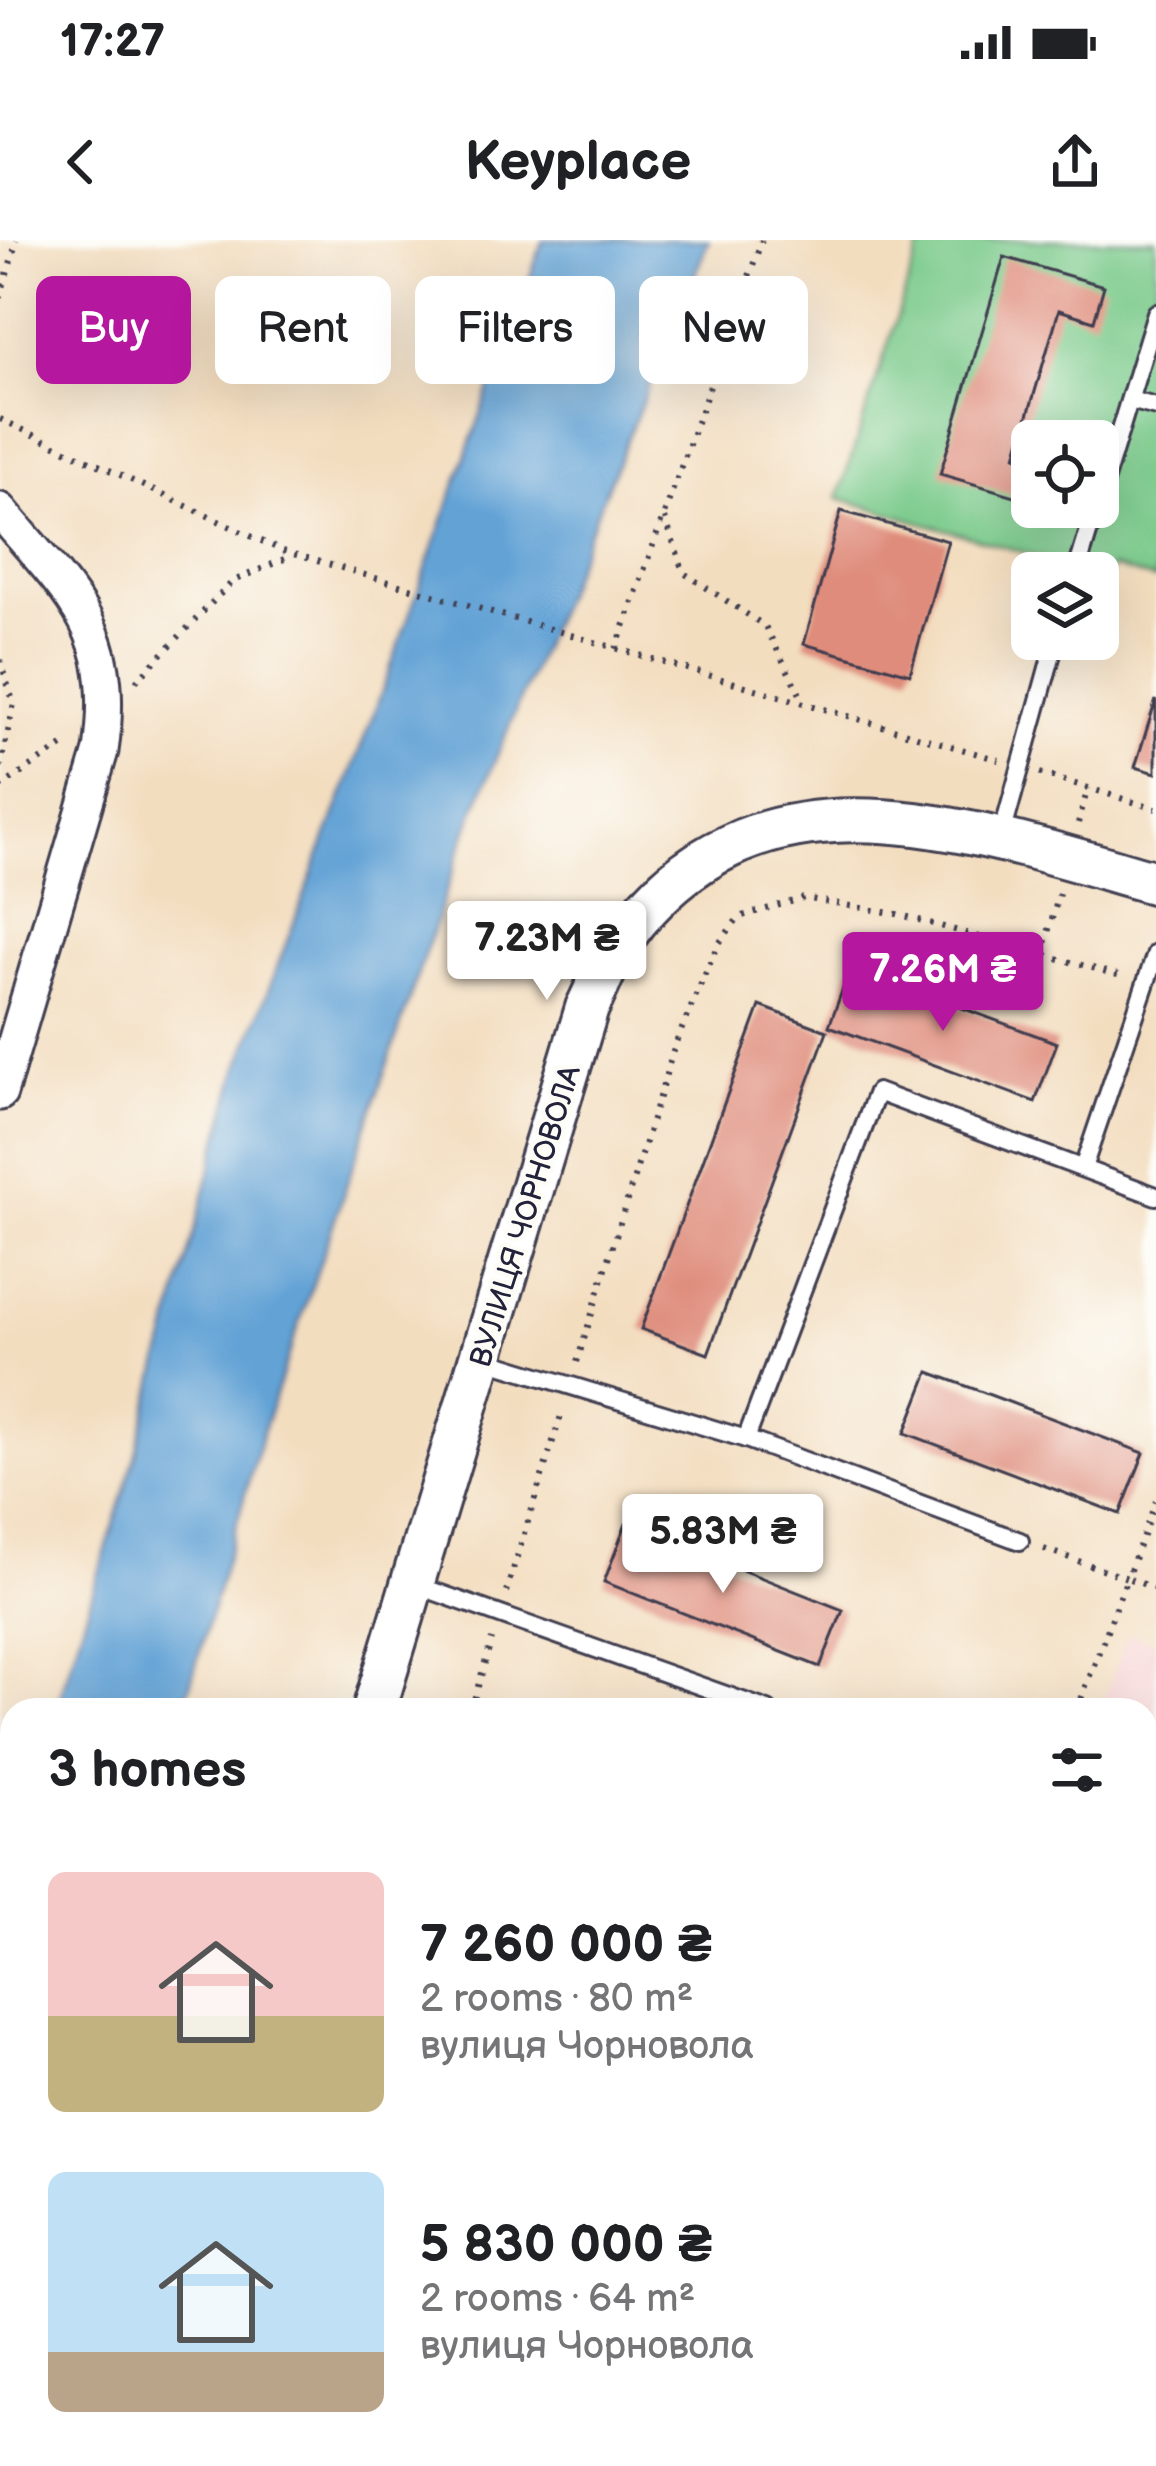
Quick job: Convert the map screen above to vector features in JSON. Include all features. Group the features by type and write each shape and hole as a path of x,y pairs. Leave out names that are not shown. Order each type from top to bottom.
{"street":[{"path":"0,510 98,636 107,708 101,751 13,1003 0,1093"},
{"name":"ВУЛИЦЯ ЧОРНОВОЛА","path":"378,1698 586,1008 623,936 670,883 724,848 783,828 838,819 889,818 1001,839 1156,883"}],"lane":[{"path":"1119,435 1156,313"},
{"path":"1130,400 1156,407"},
{"path":"1001,839 1050,660"},
{"path":"1084,1165 1156,953"},
{"path":"746,1439 877,1093 1084,1165 1156,1196"},
{"path":"482,1359 746,1439 1020,1541"},
{"path":"411,1584 735,1698"}],"path":[{"path":"0,298 17,240"},
{"path":"616,649 762,240"},
{"path":"0,419 295,555 804,701 1156,809"},
{"path":"664,514 684,573 765,626 804,701"},
{"path":"0,787 72,740 233,581 295,555"},
{"path":"0,660 14,704 0,768"},
{"path":"475,1698 675,1045 717,946 739,917 804,898 897,914 1147,982"},
{"path":"1082,1698 1156,1501"},
{"path":"1020,1541 1156,1589"}],"shaded area":[{"path":"1129,1633 1156,1643 1156,1698 1105,1698"}],"green space":[{"path":"922,240 1156,240 1156,580 1119,569 1119,552 1023,552 838,498"}],"water":[{"path":"543,240 709,240 694,276 639,276 639,384 650,384 469,824 264,1428 186,1698 60,1698 134,1460 236,1075 381,694 492,384 615,384 615,276 530,276"}],"building":[{"path":"1004,257 1104,286 1094,321 1059,310 1027,420 1011,420 1011,495 940,474"},
{"path":"841,511 948,541 910,674 804,644"},
{"path":"1156,700 1156,773 1135,767"},
{"path":"851,967 1057,1043 1035,1102 829,1026"},
{"path":"760,1006 827,1031 708,1354 641,1329"},
{"path":"929,1372 1144,1453 1120,1514 905,1433"},
{"path":"626,1524 843,1610 820,1667 604,1582"}]}
